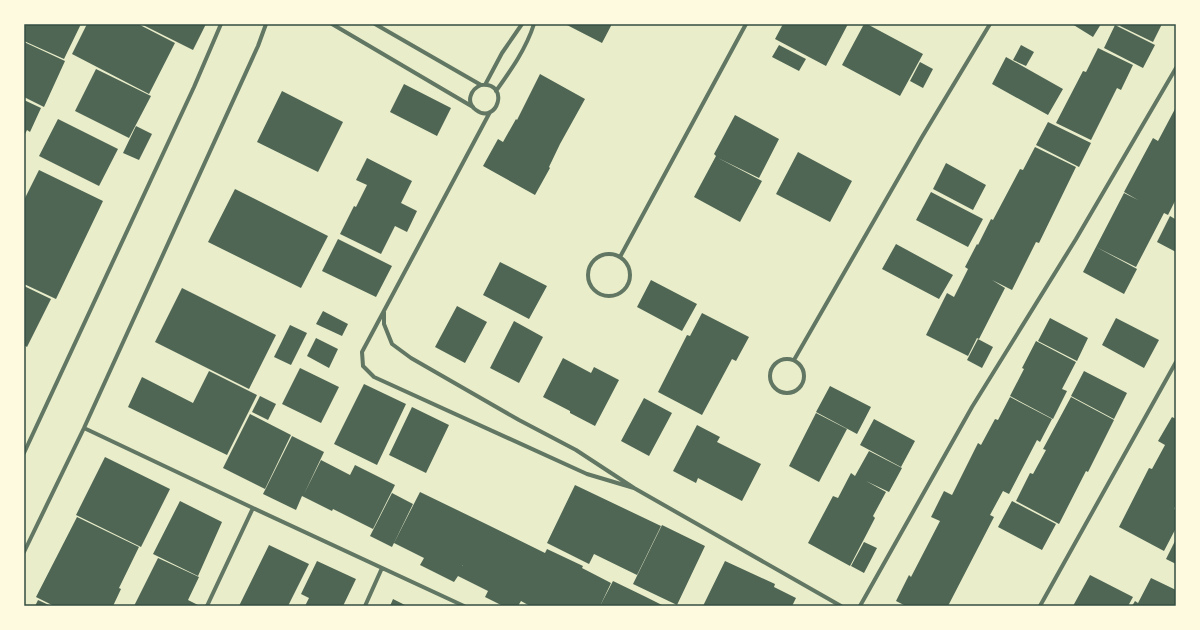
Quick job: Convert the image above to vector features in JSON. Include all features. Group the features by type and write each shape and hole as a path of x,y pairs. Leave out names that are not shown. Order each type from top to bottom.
{"street":[{"path":"24,452 194,87 221,24"},
{"path":"24,552 84,428 258,46 266,24"},
{"path":"332,24 478,112 490,112"},
{"path":"375,24 483,85 493,88 499,97 498,103 490,112 362,352 363,366 374,377 587,474 634,488"},
{"path":"473,108 470,102 472,92 476,87 483,85 502,53 522,24"},
{"path":"496,91 517,61 530,36 534,24"},
{"path":"620,257 746,24"},
{"path":"794,360 922,137 990,24"},
{"path":"860,606 972,407 1076,238 1176,68"},
{"path":"610,254 620,257 627,264 630,274 628,284 622,292 612,296 602,295 594,290 588,281 588,271 592,262 600,256 610,254"},
{"path":"385,310 384,324 392,344 411,358 519,420 576,450 634,488 841,606"},
{"path":"786,359 794,360 801,366 804,374 803,383 797,390 788,393 780,391 773,386 770,377 772,368 777,362 786,359"},
{"path":"1040,606 1176,362"},
{"path":"84,428 464,606"},
{"path":"207,606 253,508"},
{"path":"365,606 382,568"}],"building":[{"path":"24,24 81,24 64,59 24,41"},
{"path":"87,24 138,24 175,43 149,94 72,54"},
{"path":"141,24 206,24 193,50"},
{"path":"565,24 612,24 602,43"},
{"path":"783,24 848,24 826,66 775,39"},
{"path":"864,24 867,24 923,54 900,96 842,65"},
{"path":"1072,24 1101,24 1093,37"},
{"path":"1121,24 1162,24 1153,42 1120,26"},
{"path":"1115,25 1155,45 1143,68 1104,48"},
{"path":"24,42 65,61 44,107 24,97"},
{"path":"779,45 806,59 799,71 772,57"},
{"path":"1021,45 1034,52 1026,66 1013,60"},
{"path":"1098,48 1133,65 1121,90 1117,88 1091,140 1056,123 1083,71 1086,72"},
{"path":"1006,57 1063,89 1048,115 992,84"},
{"path":"920,62 933,69 923,88 910,81"},
{"path":"96,69 151,96 129,138 75,111"},
{"path":"540,74 585,99 560,144 549,167 550,168 535,195 483,166 498,139 503,142 516,119 517,120"},
{"path":"404,84 451,108 437,136 390,112"},
{"path":"282,91 343,122 318,172 257,142"},
{"path":"24,100 41,108 30,132 27,130 24,136"},
{"path":"1176,107 1176,199 1168,215 1164,213 1136,267 1096,247 1124,193 1138,200 1124,192 1153,138 1158,141"},
{"path":"735,115 779,139 759,178 718,158 762,181 740,222 694,197 716,156 714,154"},
{"path":"58,119 118,149 99,186 39,156"},
{"path":"1048,122 1091,143 1079,167 1036,145"},
{"path":"136,126 152,134 139,160 123,153"},
{"path":"1035,147 1076,167 1039,243 1036,242 1012,290 992,280 1005,288 979,339 977,338 968,356 926,335 947,293 954,297 968,269 965,267 977,244 978,245 991,219 993,220 1020,169 1023,170"},
{"path":"798,152 852,181 830,222 776,194"},
{"path":"367,158 412,181 401,203 417,211 407,232 395,226 381,254 340,234 354,206 356,207 367,185 356,180"},
{"path":"946,163 986,185 973,210 933,189"},
{"path":"39,170 103,201 56,299 24,284 24,200"},
{"path":"235,189 328,236 301,288 208,242"},
{"path":"931,192 983,219 968,247 916,220"},
{"path":"1170,216 1175,219 1176,216 1176,252 1157,242"},
{"path":"338,239 392,266 376,297 322,271"},
{"path":"896,244 953,275 939,299 882,269"},
{"path":"1096,247 1137,269 1124,294 1083,272"},
{"path":"500,262 547,286 529,319 483,295"},
{"path":"651,280 697,304 682,331 637,307"},
{"path":"24,286 51,299 27,347 24,345"},
{"path":"182,288 276,335 249,389 155,342"},
{"path":"457,306 487,322 465,363 435,347"},
{"path":"323,311 348,324 342,336 316,324"},
{"path":"702,313 749,337 736,361 732,359 702,415 658,392 687,335 690,336"},
{"path":"1050,318 1088,338 1077,361 1038,341"},
{"path":"1116,318 1159,340 1144,368 1102,345"},
{"path":"514,321 543,337 519,383 490,368"},
{"path":"290,325 307,333 291,365 274,357"},
{"path":"316,338 338,349 329,368 307,356"},
{"path":"978,339 993,347 982,368 967,360"},
{"path":"1036,341 1076,362 1062,389 1067,391 1053,419 1010,396"},
{"path":"563,358 591,373 594,367 619,380 595,426 543,397"},
{"path":"300,368 339,387 321,423 282,404"},
{"path":"209,371 257,395 227,455 128,407 142,377 193,403"},
{"path":"1084,371 1127,393 1114,419 1071,396"},
{"path":"364,384 406,404 377,465 334,444"},
{"path":"830,386 871,407 857,434 816,412"},
{"path":"260,396 276,404 268,420 252,412"},
{"path":"1010,397 1052,419 1040,442 1037,440 1009,494 1003,491 990,515 994,517 948,606 906,606 896,601 909,575 911,577 940,521 931,517 944,491 952,495 978,443 981,445 995,419 998,420"},
{"path":"1071,397 1114,420 1088,472 1086,471 1059,524 1016,501 1030,473 1033,474 1046,450 1043,449"},
{"path":"644,398 672,413 649,456 621,441"},
{"path":"412,407 449,425 426,473 389,455"},
{"path":"816,413 847,429 819,482 789,466"},
{"path":"250,414 291,435 265,489 223,468"},
{"path":"1172,417 1176,419 1176,504 1174,509 1176,510 1176,528 1164,551 1119,527 1149,468 1152,469 1165,445 1158,441"},
{"path":"874,419 915,441 901,467 860,445"},
{"path":"697,425 720,437 717,442 761,464 742,501 698,478 696,483 673,471"},
{"path":"292,436 324,452 304,494 321,460 350,475 355,465 395,485 373,529 333,509 332,511 302,496 296,510 263,494"},
{"path":"869,451 902,468 889,492 866,481 886,492 873,516 875,518 850,566 808,543 833,496 838,498 851,473 855,476"},
{"path":"105,457 170,489 141,547 76,515"},
{"path":"575,485 661,526 637,575 594,554 589,564 547,543"},
{"path":"420,492 545,553 547,549 583,566 582,568 611,583 600,606 530,606 521,601 518,606 503,606 485,597 488,591 458,576 454,582 420,565 424,558 394,543"},
{"path":"392,493 413,504 392,547 370,536"},
{"path":"180,501 222,522 198,576 153,554"},
{"path":"1012,501 1056,524 1042,550 998,527"},
{"path":"77,517 139,547 119,588 121,589 113,606 54,606 36,597"},
{"path":"662,525 705,546 677,605 633,584"},
{"path":"1176,539 1176,564 1166,559"},
{"path":"864,542 877,548 864,573 851,566"},
{"path":"269,545 309,564 288,606 239,606"},
{"path":"158,558 199,577 188,600 200,606 134,606"},
{"path":"317,561 356,579 343,606 305,606 309,598 301,594"},
{"path":"725,561 775,584 774,587 796,598 792,606 703,606"},
{"path":"1090,575 1133,597 1128,606 1073,606"},
{"path":"1151,578 1176,590 1176,606 1132,606 1135,601 1138,603"},
{"path":"613,581 646,597 664,606 600,606"},
{"path":"393,599 407,606 390,606"},
{"path":"38,600 51,606 35,606"}]}
